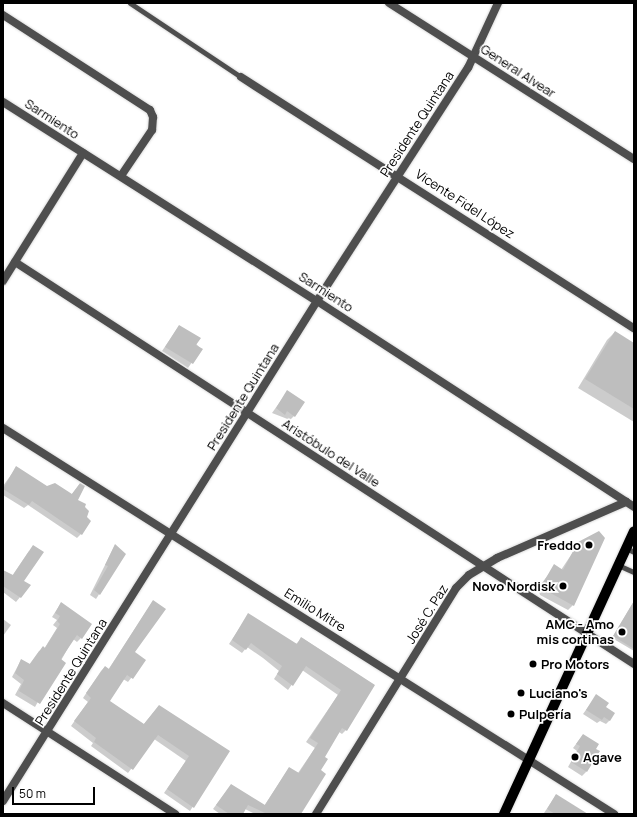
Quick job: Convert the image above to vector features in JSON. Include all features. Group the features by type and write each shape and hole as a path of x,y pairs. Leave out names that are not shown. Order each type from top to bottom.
{"main road":[{"path":"504,814 530,761 618,565 630,550 634,531"}],"street":[{"name":"General Alvear","path":"389,3 634,159"},
{"name":"Presidente Quintana","path":"3,801 248,414 317,300 474,57 498,3"},
{"path":"3,15 150,110 153,117 152,130 121,176"},
{"name":"Vicente Fidel López","path":"241,77 634,328"},
{"name":"Sarmiento","path":"3,102 317,300 634,507"},
{"path":"3,281 83,153"},
{"name":"Aristóbulo del Valle","path":"15,262 634,664"},
{"name":"Emilio Mitre","path":"3,428 401,678 614,814"},
{"name":"José C. Paz","path":"316,814 456,588 482,566 626,502"},
{"path":"3,703 175,814"}],"lane":[{"path":"130,3 241,77"},
{"path":"618,565 634,572"}],"building":[{"path":"179,325 201,338 196,345 203,349 193,364 165,347"},
{"path":"615,331 634,343 634,409 585,379"},
{"path":"287,390 305,402 295,417 287,411 285,415 276,408"},
{"path":"16,466 47,486 55,483 72,494 80,483 85,486 78,500 86,504 85,507 89,511 87,517 91,521 82,535 32,501 29,505 3,489"},
{"path":"599,531 605,538 574,606 545,590 543,583 554,564 563,570 578,542"},
{"path":"115,544 126,554 100,595 94,590 108,566 105,565"},
{"path":"33,545 44,552 24,581 31,585 21,598 3,586 3,570 13,575"},
{"path":"153,600 166,609 135,652 146,660 133,679 127,675 110,701 144,724 159,705 230,751 194,808 167,789 189,756 158,735 133,770 94,742 96,738 74,721 91,698 86,693 105,666 109,669"},
{"path":"634,601 634,649 613,636"},
{"path":"61,602 92,624 82,639 77,635 61,659 66,663 40,704 19,691 24,680 15,673 21,659 30,664 43,646 45,648 60,624 57,621 60,616 55,613"},
{"path":"248,613 297,644 301,637 375,685 347,731 342,728 325,757 328,759 321,770 326,774 301,814 267,814 248,805 243,814 229,814 216,805 231,784 265,805 289,767 299,773 318,743 310,738 341,690 306,666 293,686 277,674 282,666 251,643 246,650 232,640"},
{"path":"596,694 609,703 606,707 615,713 610,721 604,717 602,720 586,710"},
{"path":"583,734 599,744 596,749 600,751 587,772 571,762 580,746 576,744"},
{"path":"556,794 588,814 555,814 547,809"}],"place":[{"name":"Freddo","path":"589,545"},
{"name":"Novo Nordisk","path":"563,586"},
{"name":"AMC - Amo mis cortinas","path":"622,632"},
{"name":"Pro Motors","path":"533,664"},
{"name":"Luciano's","path":"521,693"},
{"name":"Pulpería","path":"511,714"},
{"name":"Agave","path":"575,757"}]}
